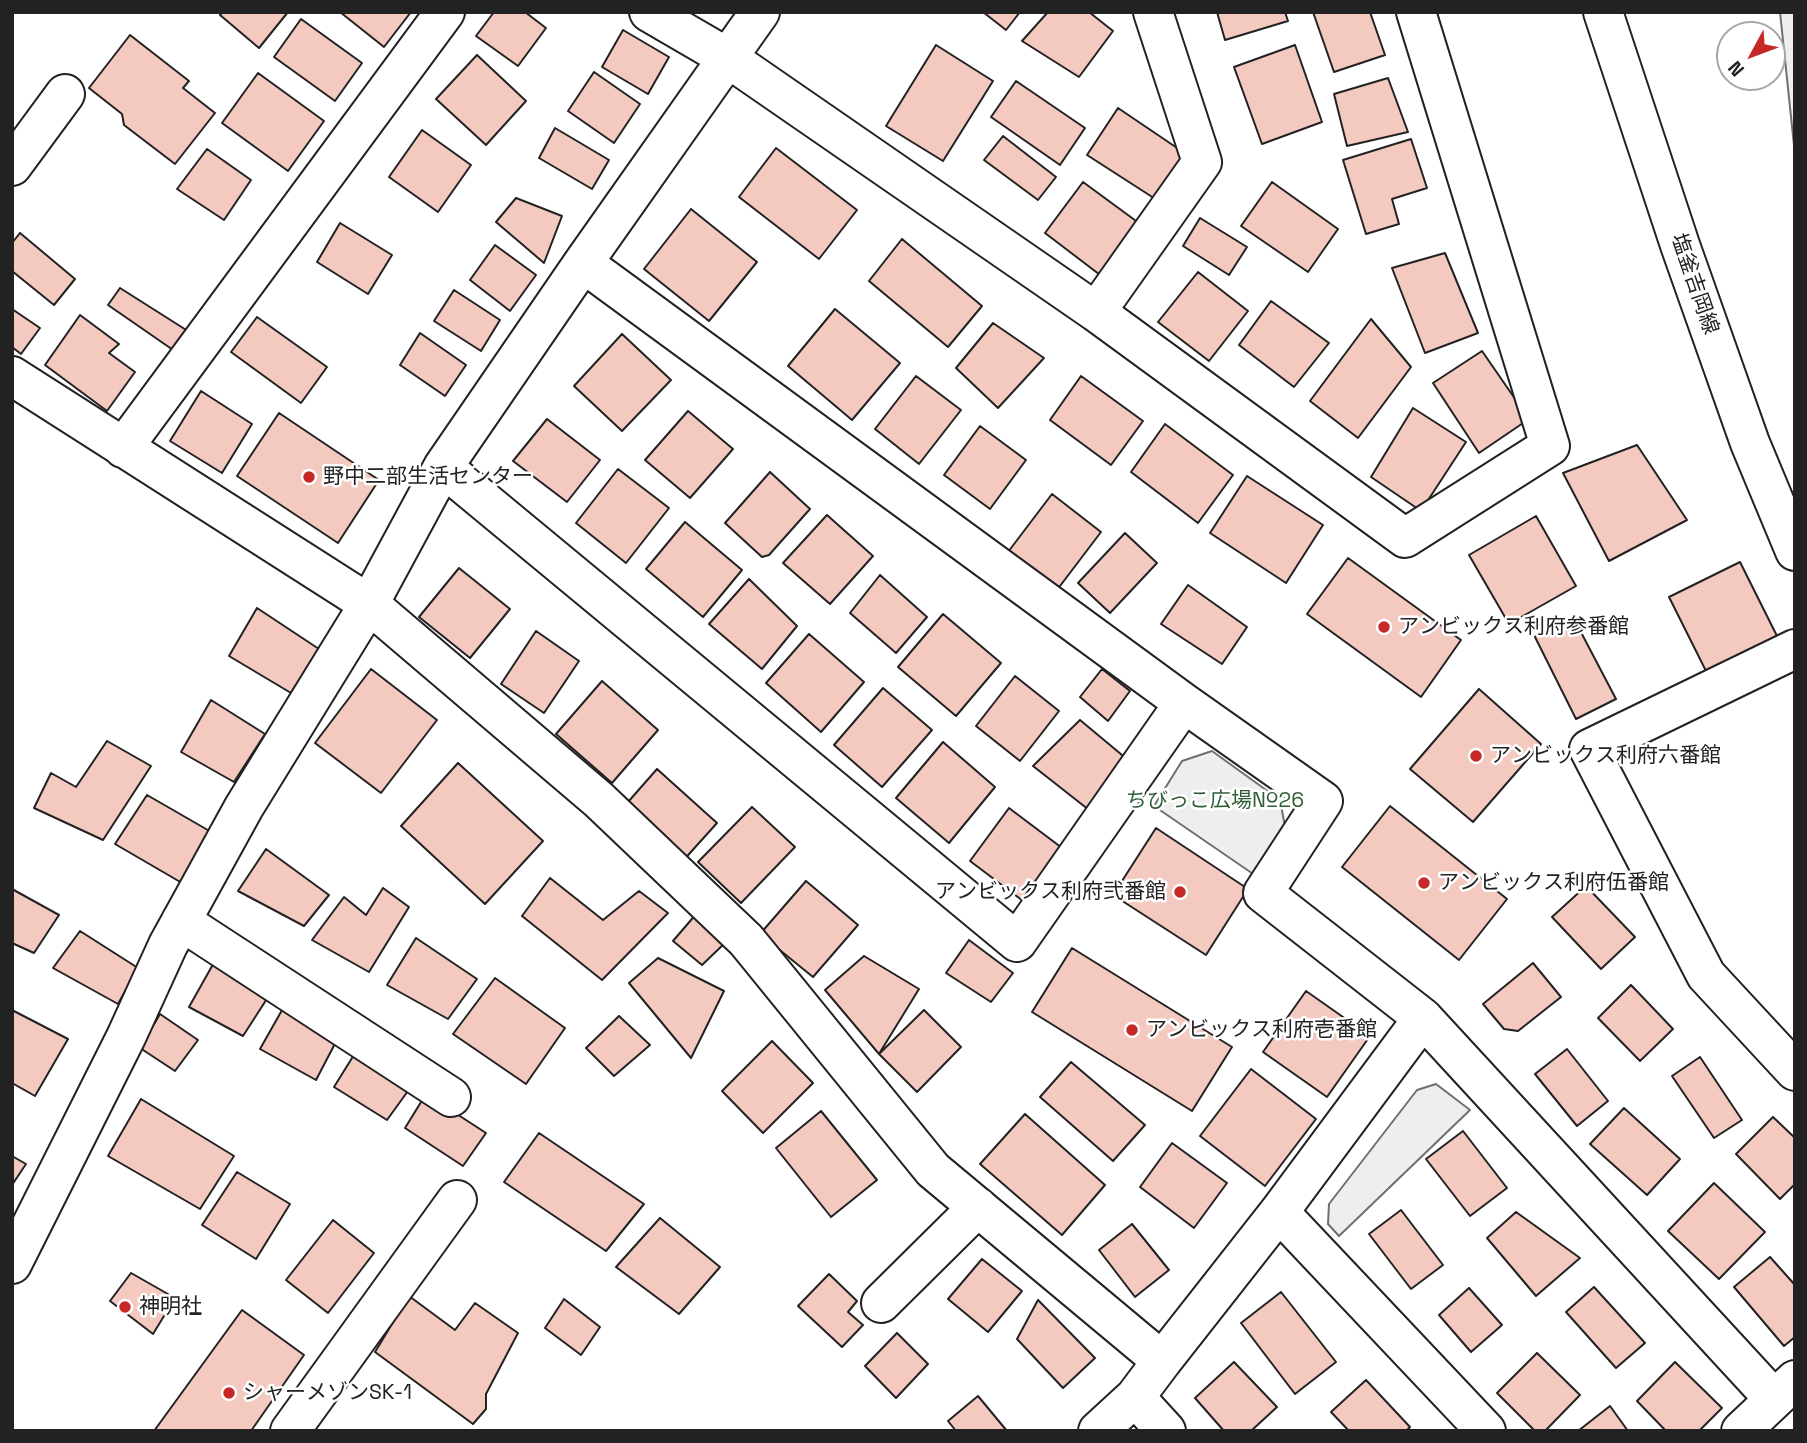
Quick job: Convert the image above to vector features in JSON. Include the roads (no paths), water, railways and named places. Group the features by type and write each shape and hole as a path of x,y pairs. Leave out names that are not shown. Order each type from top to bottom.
{"street":[{"path":"123,448 445,12"},
{"path":"649,12 728,58 1096,312 1405,538 1550,446 1416,12"},
{"path":"12,1264 181,921 244,807 369,604 443,467 760,12"},
{"path":"1096,312 1202,162 1153,12"},
{"name":"塩釜吉岡線","path":"1603,12 1750,443 1795,551"},
{"path":"12,166 65,94"},
{"path":"583,264 1184,703 1323,801 1263,893 1423,1018 1784,1390 1741,1431"},
{"path":"12,376 369,604 599,800 746,940 933,1170 1162,1361"},
{"path":"443,467 1017,943 1184,703"},
{"path":"1795,649 1588,749 1706,975 1795,1071"},
{"path":"181,921 450,1097"},
{"path":"1098,1431 1135,1397 1279,1212 1423,1018"},
{"path":"290,1431 457,1200"},
{"path":"881,1303 978,1207"},
{"path":"1279,1212 1486,1431"},
{"path":"1135,1397 1166,1431"}],"place":[{"name":"野中二部生活センター","path":"309,477"},
{"name":"アンビックス利府参番館","path":"1384,627"},
{"name":"アンビックス利府六番館","path":"1476,756"},
{"name":"アンビックス利府伍番館","path":"1424,883"},
{"name":"アンビックス利府弐番館","path":"1180,892"},
{"name":"アンビックス利府壱番館","path":"1132,1030"},
{"name":"神明社","path":"125,1307"},
{"name":"シャーメゾンSK-1","path":"229,1393"}],"park label":[{"name":"ちびっこ広場№26","path":"1215,801"}]}
